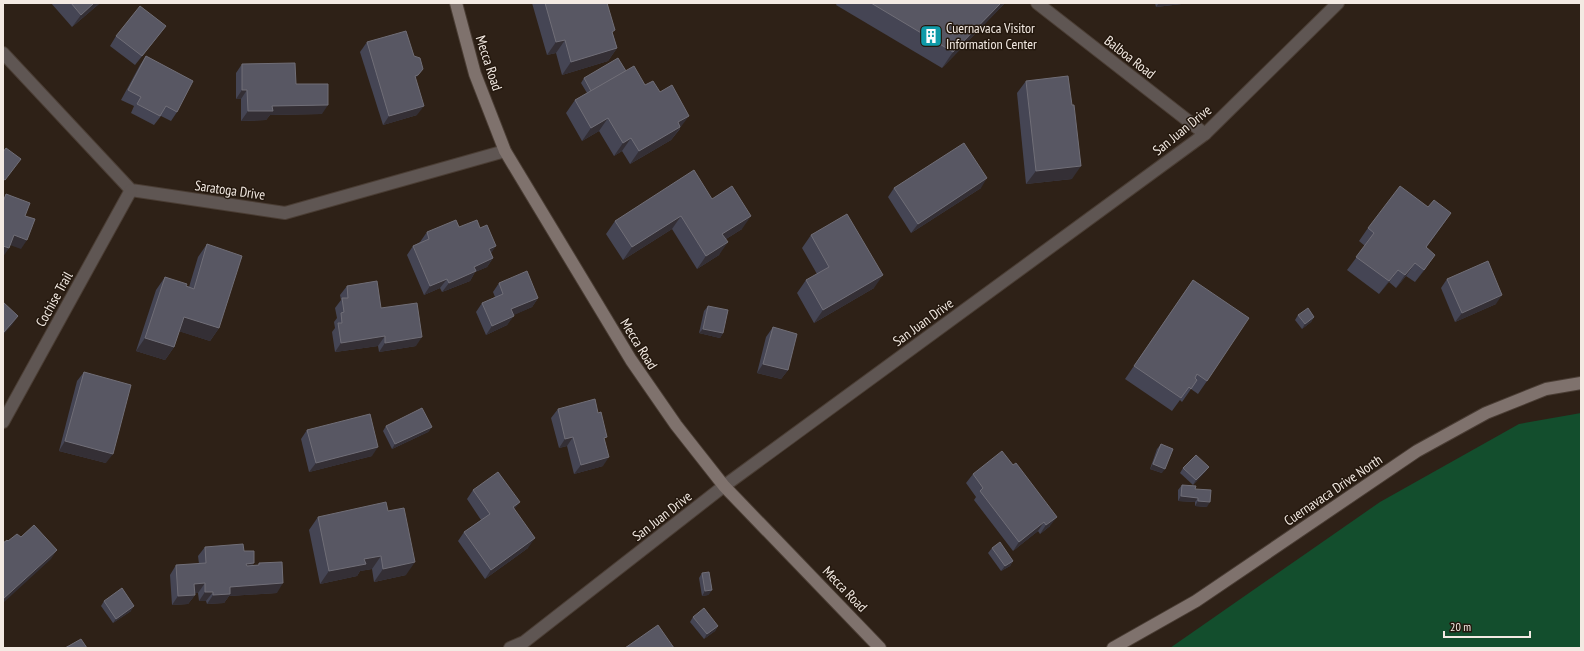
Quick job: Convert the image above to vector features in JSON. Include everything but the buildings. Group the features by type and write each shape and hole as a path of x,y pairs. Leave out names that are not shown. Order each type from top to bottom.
{"street":[{"name":"Mecca Road","path":"456,3 475,74 505,151 631,360 676,425 724,486 880,648"},
{"name":"Balboa Road","path":"1037,3 1205,134"},
{"name":"San Juan Drive","path":"510,648 524,642 724,486 1205,134 1338,3"},
{"path":"3,54 131,190"},
{"name":"Saratoga Drive","path":"131,190 285,213 505,151"},
{"name":"Cochise Trail","path":"3,422 131,190"},
{"name":"Cuernavaca Drive North","path":"1113,648 1196,601 1417,451 1486,413 1546,389 1581,383"}],"green space":[{"path":"1581,413 1581,648 1170,648 1380,502 1519,424"}],"place":[{"name":"Cuernavaca Visitor Information Center","path":"931,36"}]}
